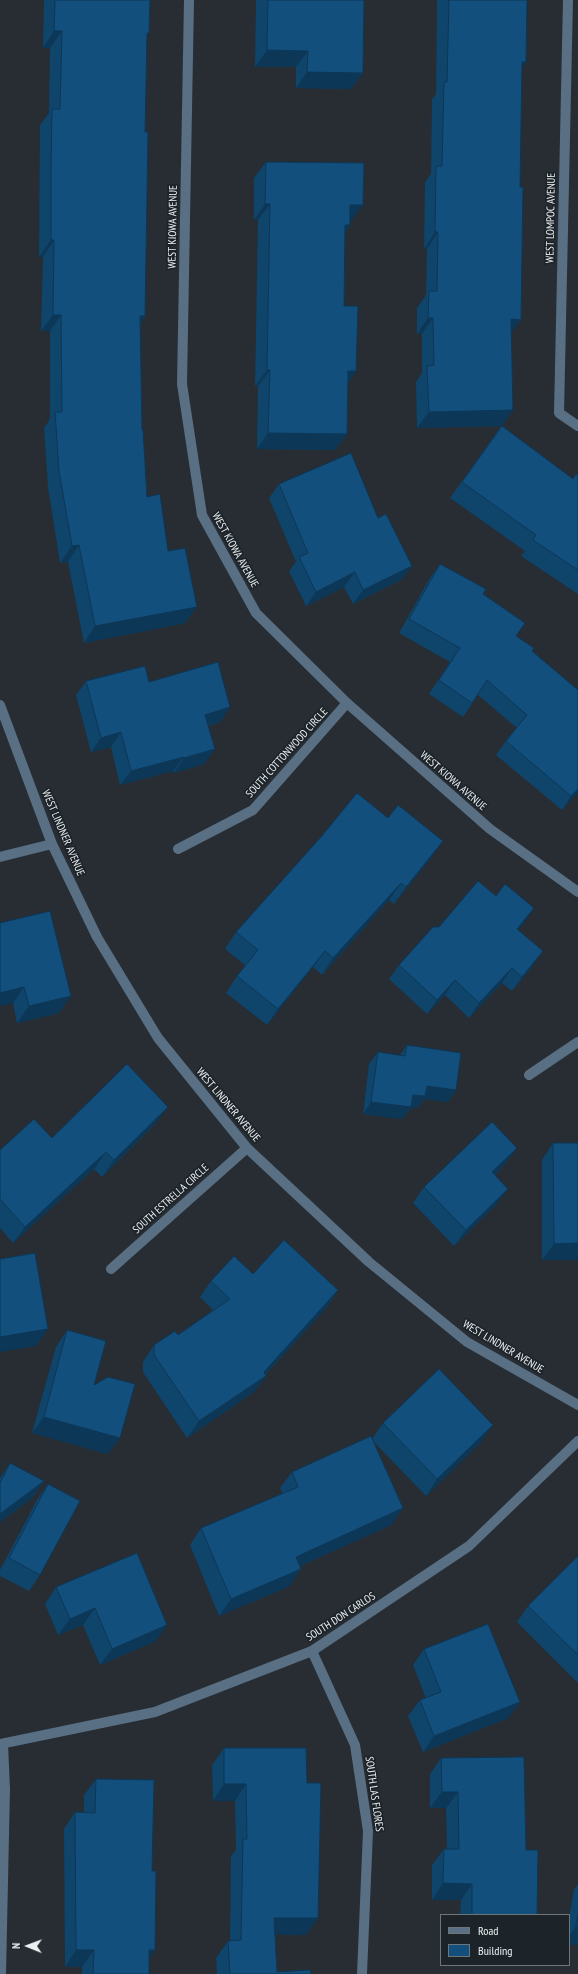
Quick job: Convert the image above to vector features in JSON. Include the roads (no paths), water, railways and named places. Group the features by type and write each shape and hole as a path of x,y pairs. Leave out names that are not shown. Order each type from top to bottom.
{"street":[{"name":"WEST KIOWA AVENUE","path":"189,0 182,384 202,515 256,612 347,703 490,829 578,892"},
{"name":"WEST LOMPOC AVENUE","path":"568,0 559,413 578,426"},
{"name":"SOUTH COTTONWOOD CIRCLE","path":"178,849 253,810 347,703"},
{"name":"WEST LINDNER AVENUE","path":"0,705 52,844 96,937 158,1038 247,1148 369,1262 467,1342 578,1405"},
{"path":"0,857 52,844"},
{"path":"529,1075 578,1042"},
{"name":"SOUTH ESTRELLA CIRCLE","path":"111,1269 247,1148"},
{"name":"SOUTH DON CARLOS","path":"2,1744 155,1712 312,1651 469,1546 578,1441"},
{"name":"SOUTH LAS FLORES","path":"312,1651 355,1745 368,1831 362,1974"},
{"path":"1,1974 5,1789 2,1744"}]}
